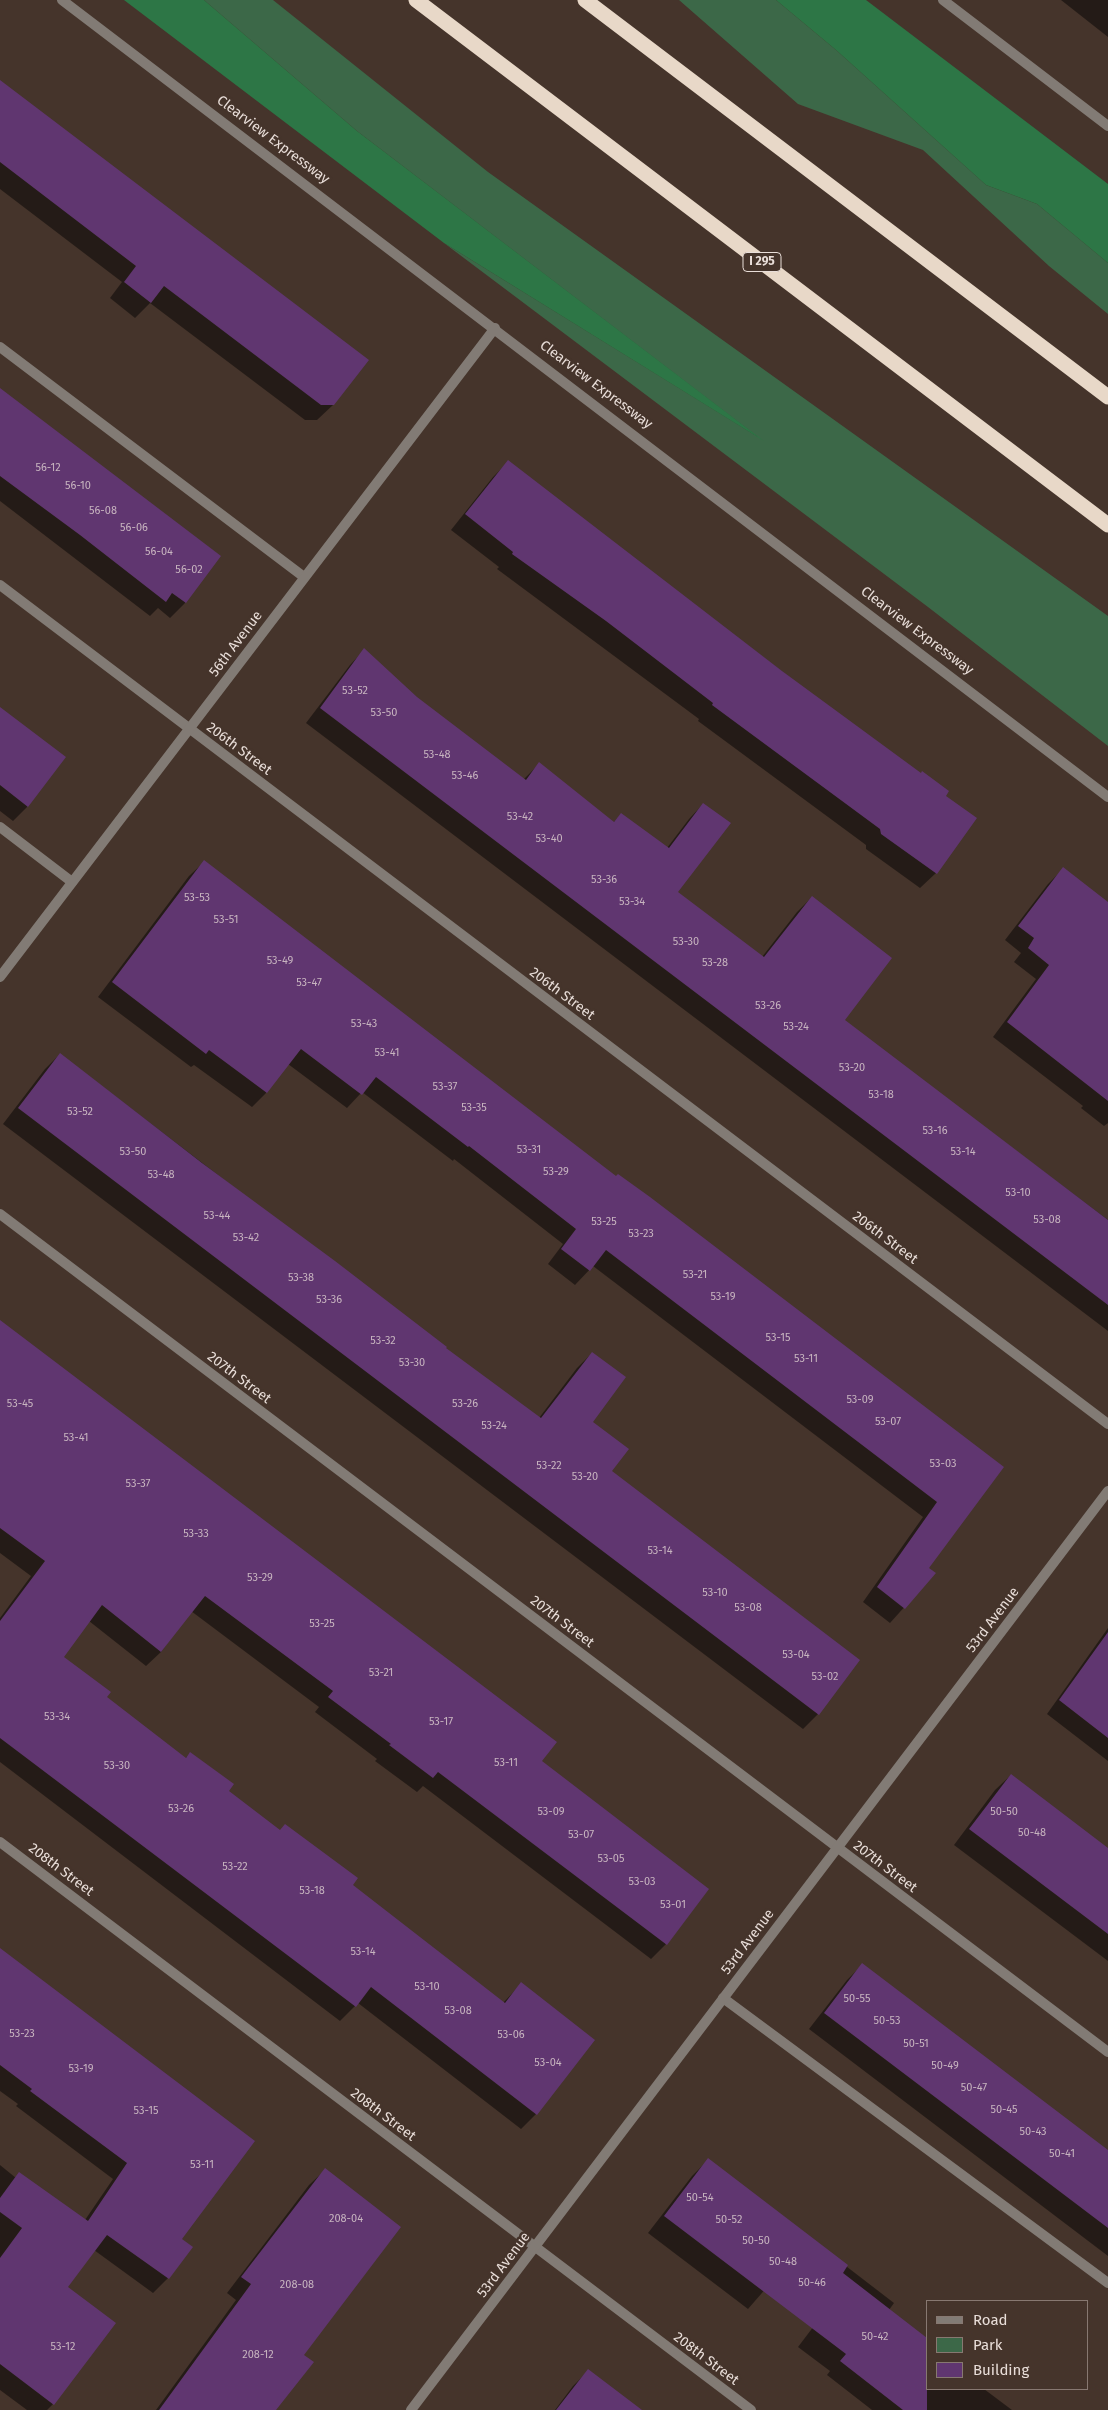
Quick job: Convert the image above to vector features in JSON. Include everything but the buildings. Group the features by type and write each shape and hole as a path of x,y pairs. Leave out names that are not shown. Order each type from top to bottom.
{"highway":[{"name":"I 295","path":"416,0 1108,524"},
{"path":"585,0 1108,397"}],"street":[{"name":"Clearview Expressway","path":"62,0 495,328 1108,797"},
{"path":"943,0 1108,126"},
{"name":"56th Avenue","path":"0,978 188,728 495,328"},
{"path":"0,347 304,577"},
{"name":"206th Street","path":"0,585 1108,1424"},
{"path":"0,827 72,882"},
{"name":"207th Street","path":"0,1214 1108,2052"},
{"name":"53rd Avenue","path":"411,2410 1108,1491"},
{"name":"208th Street","path":"0,1842 750,2410"},
{"path":"724,1998 1108,2283"}],"green space":[{"path":"124,0 204,0 357,131 764,441 444,243"},
{"path":"204,0 273,0 488,172 1108,616 1108,746 928,607 444,243 758,437 357,131"},
{"path":"679,0 776,0 836,50 986,185 1037,204 1108,263 1108,314 1049,266 923,150 798,104"},
{"path":"776,0 866,0 1108,184 1108,263 1037,204 986,185 836,50"}]}
